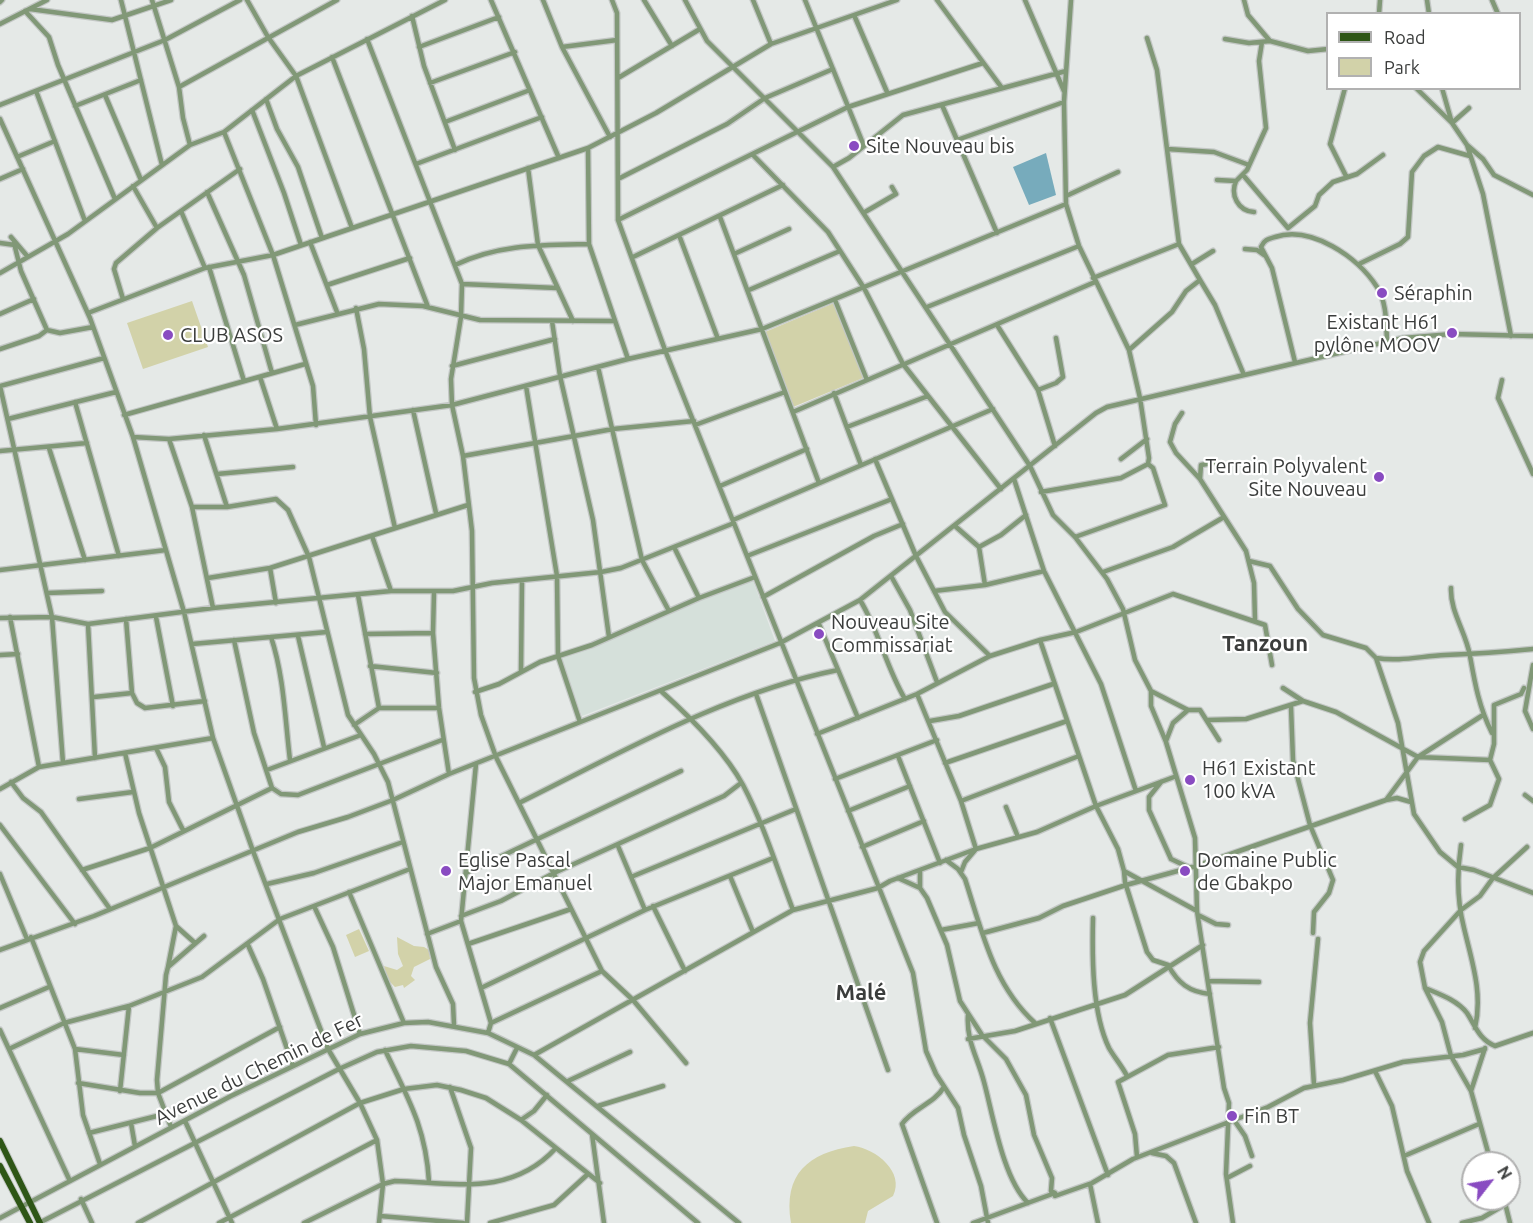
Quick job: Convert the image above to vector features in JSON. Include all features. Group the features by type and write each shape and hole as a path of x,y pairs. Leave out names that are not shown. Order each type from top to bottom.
{"main road":[{"path":"0,1141 40,1223"},
{"path":"0,1166 30,1223"}],"street":[{"path":"0,24 47,0"},
{"path":"121,0 162,165"},
{"path":"152,0 179,87 183,118 190,145"},
{"path":"27,10 107,20 124,17 171,0"},
{"path":"0,105 165,40 240,0"},
{"path":"247,0 268,37 296,76 352,228"},
{"path":"179,87 337,0"},
{"path":"0,273 56,242 190,145 224,132 296,76 444,0"},
{"path":"491,0 559,158"},
{"path":"543,0 562,47 610,137"},
{"path":"612,0 617,13 618,220 665,351 878,888 914,973 926,1051 944,1087 958,1108 964,1135 981,1185 987,1221"},
{"path":"644,0 672,46"},
{"path":"685,0 707,41 801,132 833,167 866,213 1030,466 1053,515 1075,537 1103,572 1124,615 1135,660 1151,691 1151,706 1166,742 1174,777 1195,838 1198,913 1231,1121 1227,1178 1233,1223"},
{"path":"753,0 771,44"},
{"path":"805,0 864,146"},
{"path":"88,313 207,268 273,255 588,148 656,113 771,44 897,0"},
{"path":"937,0 1002,88"},
{"path":"1025,0 1065,93"},
{"path":"1071,0 1064,102 1066,204 1079,246 1129,350 1147,439 1148,464 1153,468 1165,505 1075,537"},
{"path":"1244,0 1248,15 1270,41"},
{"path":"27,10 48,34 63,79 115,199"},
{"path":"854,15 887,92"},
{"path":"412,16 430,83 455,150"},
{"path":"419,47 499,17"},
{"path":"618,78 700,29"},
{"path":"1147,38 1157,70 1179,244 1215,305 1244,375"},
{"path":"367,39 462,284 461,317 452,366 452,405 463,456 472,531 475,692 496,757 602,971 633,1000 686,1063"},
{"path":"1225,39 1270,41 1303,51 1326,49"},
{"path":"562,47 617,40"},
{"path":"1254,212 1246,211 1239,204 1234,192 1236,181 1249,165 1266,124 1259,61 1262,42"},
{"path":"430,83 515,52"},
{"path":"332,57 428,308"},
{"path":"618,220 848,107 887,92 983,63"},
{"path":"618,179 728,124 765,98 833,69"},
{"path":"833,167 903,115 1066,71"},
{"path":"75,106 141,81"},
{"path":"445,122 530,90"},
{"path":"1344,90 1330,140 1331,150 1346,176"},
{"path":"1418,90 1452,123 1467,145 1483,159 1494,175 1533,195"},
{"path":"1443,90 1452,123"},
{"path":"36,91 85,221"},
{"path":"105,95 141,180"},
{"path":"266,99 278,129 298,167 322,238"},
{"path":"957,140 1064,102"},
{"path":"942,105 997,233"},
{"path":"1452,123 1469,108"},
{"path":"252,110 301,245"},
{"path":"416,164 542,117"},
{"path":"0,119 88,313 132,437 184,612 213,738 253,851 328,1049 360,1103 377,1140 383,1184 379,1223"},
{"path":"224,132 273,255 295,325 315,395 316,425"},
{"path":"0,137 7,134"},
{"path":"17,157 55,141"},
{"path":"1467,145 1486,206 1511,336"},
{"path":"1359,264 1400,244 1408,237 1411,174 1420,160 1438,147 1470,156"},
{"path":"588,148 589,244 628,359"},
{"path":"1167,149 1214,152 1249,165"},
{"path":"753,155 828,232 864,288 903,364 1001,489"},
{"path":"1245,249 1259,249 1267,240 1290,230 1315,206 1320,193 1346,176 1357,174 1383,155"},
{"path":"528,168 538,245 573,321"},
{"path":"0,179 23,169"},
{"path":"123,299 115,265 157,228 240,169"},
{"path":"1066,196 1118,172"},
{"path":"1243,175 1290,230 1312,236 1359,264 1382,296 1388,341"},
{"path":"1217,180 1236,181"},
{"path":"633,257 783,185"},
{"path":"133,186 157,228"},
{"path":"866,213 896,194 892,187"},
{"path":"207,192 243,275 272,373"},
{"path":"132,437 169,439 277,429 452,405 598,366 762,329 1066,204"},
{"path":"181,211 207,268 244,381"},
{"path":"720,217 819,483"},
{"path":"734,254 789,229"},
{"path":"679,235 718,339"},
{"path":"11,237 47,330"},
{"path":"310,242 338,312"},
{"path":"0,243 14,244 28,257"},
{"path":"455,265 506,248 589,244"},
{"path":"793,412 1179,244"},
{"path":"927,307 1079,246"},
{"path":"1259,249 1266,257 1274,274 1295,363"},
{"path":"749,290 840,251"},
{"path":"1192,264 1213,251"},
{"path":"327,285 410,258"},
{"path":"1129,350 1172,312 1186,291 1200,280"},
{"path":"462,284 556,288"},
{"path":"0,314 34,299"},
{"path":"835,300 867,380"},
{"path":"295,325 338,312 379,304 428,308 480,320 614,321"},
{"path":"356,309 364,349 370,417 395,528"},
{"path":"552,321 560,376 593,520 609,637"},
{"path":"997,325 1038,390 1055,446"},
{"path":"0,349 39,336 47,330 60,333 93,327"},
{"path":"0,950 29,938 75,924 298,831 348,817 393,800 449,774 780,643 819,624 860,600 1095,413 1140,398 1388,341 1420,336 1533,336"},
{"path":"1038,390 1056,384 1062,377 1056,338"},
{"path":"452,366 555,339"},
{"path":"63,763 52,617 0,386 104,358"},
{"path":"124,415 306,364"},
{"path":"598,366 642,560 669,611"},
{"path":"260,377 277,429"},
{"path":"1502,380 1498,398 1533,474"},
{"path":"526,386 557,576 558,656 580,722"},
{"path":"8,419 116,392"},
{"path":"463,456 613,429 694,423 785,392"},
{"path":"834,393 861,465"},
{"path":"847,428 928,396"},
{"path":"75,402 119,556"},
{"path":"0,618 52,617 88,624 213,608 391,591 434,592 472,588 492,583 601,572 642,560 674,547 993,409"},
{"path":"413,410 436,513"},
{"path":"1182,413 1175,424 1170,442 1176,453 1200,479 1250,561 1254,584 1255,620"},
{"path":"204,435 227,507"},
{"path":"169,439 192,507 213,608"},
{"path":"1121,459 1147,439"},
{"path":"0,451 87,443"},
{"path":"49,448 85,560"},
{"path":"720,486 807,450"},
{"path":"875,459 916,556 951,621 990,656"},
{"path":"1200,479 1201,465 1213,463"},
{"path":"1041,492 1121,478 1148,464"},
{"path":"217,474 293,467"},
{"path":"1014,478 1044,571 1101,684 1137,791"},
{"path":"747,556 892,499"},
{"path":"192,507 227,507 268,500 282,502 309,557 345,703 354,724 380,765 393,800 436,967 453,1004 454,1025"},
{"path":"208,578 270,568 309,557 468,504"},
{"path":"979,547 1001,536 1026,514"},
{"path":"1103,572 1173,547 1224,517"},
{"path":"763,597 874,536 903,524"},
{"path":"955,526 979,547 985,585"},
{"path":"372,536 391,591"},
{"path":"674,547 699,598"},
{"path":"0,570 166,550"},
{"path":"1250,561 1270,566 1298,609 1323,635 1366,648 1376,658 1398,723 1411,802 1426,834 1440,852 1458,867 1533,893"},
{"path":"270,568 276,603"},
{"path":"934,591 985,585 1044,571"},
{"path":"891,576 910,610 937,682"},
{"path":"475,692 499,684 521,670 609,637 699,598 755,577"},
{"path":"521,670 522,581"},
{"path":"1451,588 1451,604 1470,656 1475,691 1483,715 1494,735"},
{"path":"47,593 102,591"},
{"path":"434,592 433,633 439,708 442,740 449,774"},
{"path":"817,734 917,694 990,656 1040,640 1076,632 1173,594 1265,625 1272,665"},
{"path":"358,595 379,708"},
{"path":"860,600 872,619 893,680 904,699"},
{"path":"10,617 39,767"},
{"path":"156,617 173,706"},
{"path":"126,619 132,693 137,703 145,708 205,701"},
{"path":"88,624 94,698 95,758"},
{"path":"819,624 858,717"},
{"path":"192,644 327,632"},
{"path":"365,634 433,633"},
{"path":"298,636 324,747"},
{"path":"272,637 282,675 284,718 290,760"},
{"path":"234,640 254,734 272,788 281,794 291,797 442,740"},
{"path":"1040,640 1096,806 1118,849 1126,885 1147,952 1153,960 1168,965 1176,980 1182,985 1210,994"},
{"path":"1376,658 1387,660 1448,654 1470,656 1533,650"},
{"path":"0,655 18,654"},
{"path":"1533,665 1525,711 1533,729"},
{"path":"370,666 437,673"},
{"path":"519,803 692,719 795,678 838,670"},
{"path":"930,721 959,716 1053,684"},
{"path":"1283,688 1303,701 1336,712 1418,757 1490,760"},
{"path":"1465,819 1492,802 1499,779 1490,760 1494,735 1494,705 1521,694 1524,688"},
{"path":"661,691 692,719 741,783 774,858 793,910"},
{"path":"1151,691 1188,710 1200,710 1219,740"},
{"path":"94,698 132,693"},
{"path":"756,694 888,1070"},
{"path":"917,694 961,801 976,849"},
{"path":"1208,720 1246,719 1291,707 1303,701"},
{"path":"1291,707 1293,760 1311,825 1333,880 1329,893 1314,912 1312,933"},
{"path":"354,724 379,708 439,708"},
{"path":"1166,742 1173,723 1188,710"},
{"path":"1386,800 1418,757 1483,715"},
{"path":"945,763 1067,721"},
{"path":"267,770 361,735"},
{"path":"0,789 39,767 213,738"},
{"path":"835,779 937,740"},
{"path":"156,748 165,767 169,802 183,830"},
{"path":"125,753 133,792 176,926 168,967 157,1064 158,1093 171,1127"},
{"path":"898,756 940,862"},
{"path":"961,801 1079,756"},
{"path":"476,764 461,918 491,1023 488,1033"},
{"path":"466,873 681,771"},
{"path":"534,1055 793,910 878,888 897,878 976,849 1037,832 1096,806 1174,777"},
{"path":"1164,781 1149,797 1149,810 1171,859 1189,868"},
{"path":"11,782 23,798 41,812 110,909"},
{"path":"427,934 501,901 554,873 618,846 724,796 741,783"},
{"path":"848,811 910,786"},
{"path":"82,870 150,848 272,788"},
{"path":"80,799 133,792"},
{"path":"1526,795 1533,801"},
{"path":"983,933 1040,918 1064,906 1126,885 1196,866 1386,800 1397,798 1411,802"},
{"path":"1006,807 1018,837"},
{"path":"631,877 796,809"},
{"path":"862,847 924,821"},
{"path":"0,825 75,924"},
{"path":"0,840 7,837"},
{"path":"267,884 314,873 403,842"},
{"path":"1461,845 1458,867 1461,910 1476,973 1474,1028"},
{"path":"618,846 645,910"},
{"path":"1487,1151 1471,1091 1451,1056 1442,1022 1425,988 1420,962 1421,956 1461,910 1480,896 1493,878 1527,847"},
{"path":"961,873 965,862 976,849"},
{"path":"481,988 653,906 774,858"},
{"path":"946,860 961,873 996,974 1006,991 1035,1023"},
{"path":"9,1048 64,1023 165,994 202,977 280,919 410,869"},
{"path":"920,870 920,888 932,907 958,994 968,1015 982,1035 1002,1053 1026,1095 1034,1135 1049,1168 1051,1191 1055,1193 1055,1196 1108,1175 1137,1157 1231,1121 1314,1085 1403,1062 1485,1049"},
{"path":"1124,871 1216,924 1228,925"},
{"path":"0,874 75,1048 78,1083 89,1133 100,1164"},
{"path":"730,876 753,932"},
{"path":"897,878 920,888"},
{"path":"0,889 5,886"},
{"path":"348,892 404,1023"},
{"path":"314,906 333,947 360,1034"},
{"path":"653,906 685,971"},
{"path":"468,944 571,909"},
{"path":"1093,918 1093,971 1098,1015 1110,1049 1127,1076"},
{"path":"940,930 979,923"},
{"path":"176,926 195,943"},
{"path":"168,967 204,936"},
{"path":"1314,1085 1310,1023 1318,939"},
{"path":"248,945 293,1066"},
{"path":"968,1039 1015,1031 1136,990 1168,965 1203,945"},
{"path":"491,1023 602,971"},
{"path":"1208,981 1259,982"},
{"path":"0,1008 49,987"},
{"path":"1425,988 1458,1004 1467,1013 1474,1028 1488,1043 1500,1046 1533,1032"},
{"path":"120,1090 129,1006"},
{"path":"968,1015 968,1039 984,1081 990,1115 1017,1188 1028,1203"},
{"path":"1050,1018 1108,1175"},
{"name":"Avenue du Chemin de Fer","path":"0,1218 69,1179 328,1049 360,1034 404,1023 454,1025 488,1033 534,1055 739,1223"},
{"path":"78,1083 158,1093 280,1027"},
{"path":"0,1030 69,1179"},
{"path":"1471,1091 1488,1043"},
{"name":"Avenue du Chemin de Fer","path":"40,1223 81,1199 339,1070 385,1050 411,1046 466,1051 509,1064 698,1223"},
{"path":"1137,1157 1133,1125 1117,1084 1127,1076 1139,1073 1168,1055 1219,1047"},
{"path":"75,1048 124,1054"},
{"path":"509,1064 517,1048"},
{"path":"385,1050 404,1089 425,1142 429,1182"},
{"path":"568,1081 630,1052"},
{"path":"1375,1071 1392,1106 1413,1185 1429,1223"},
{"path":"138,1223 360,1103 424,1085 450,1087 486,1098 521,1120 600,1183"},
{"path":"598,1106 663,1086"},
{"path":"380,1216 465,1223 471,1148 450,1087"},
{"path":"937,1223 902,1124 915,1111 935,1098 944,1087"},
{"path":"521,1120 534,1112 547,1095"},
{"path":"89,1133 165,1114"},
{"path":"185,1121 231,1220"},
{"path":"1231,1121 1245,1136 1252,1156"},
{"path":"131,1123 135,1146"},
{"path":"1404,1156 1479,1124"},
{"path":"591,1133 604,1223"},
{"path":"219,1223 231,1220 377,1140"},
{"path":"304,1223 383,1184 395,1181 479,1186 537,1167 556,1148"},
{"path":"1149,1152 1166,1156 1174,1163 1196,1223"},
{"path":"1227,1178 1250,1166"},
{"path":"490,1223 554,1205 588,1174"},
{"path":"1089,1184 1098,1223"},
{"path":"973,1223 987,1221 1055,1193"},
{"path":"81,1199 92,1223"},
{"path":"1462,1223 1482,1218 1492,1211"},
{"path":"316,1217 319,1223"}],"shaded area":[{"path":"752,578 775,641 582,716 561,658"}],"green space":[{"name":"CLUB ASOS","path":"192,301 208,347 143,369 127,323"},
{"path":"834,303 863,378 793,407 765,332"},
{"path":"359,929 369,951 355,957 346,935"},
{"path":"397,937 414,946 429,950 430,959 414,967 411,976 415,980 404,988 403,985 395,987 388,980 384,966 397,970 403,966 398,954"},
{"path":"854,1146 879,1157 892,1170 896,1187 893,1196 868,1211 865,1223 791,1223 791,1191 802,1169 824,1154"}],"water":[{"path":"1046,153 1056,195 1029,205 1013,167"}],"place":[{"name":"Site Nouveau bis","path":"854,146"},
{"name":"Séraphin","path":"1382,293"},
{"name":"Existant H61 pylône MOOV","path":"1452,333"},
{"name":"CLUB ASOS","path":"168,335"},
{"name":"Terrain Polyvalent Site Nouveau","path":"1379,477"},
{"name":"Nouveau Site Commissariat","path":"819,634"},
{"name":"H61 Existant 100 kVA","path":"1190,780"},
{"name":"Eglise Pascal Major Emanuel","path":"446,871"},
{"name":"Domaine Public de Gbakpo","path":"1185,871"},
{"name":"Fin BT","path":"1232,1116"}],"district":[{"name":"Tanzoun","path":"1265,644"},
{"name":"Malé","path":"861,993"}]}
